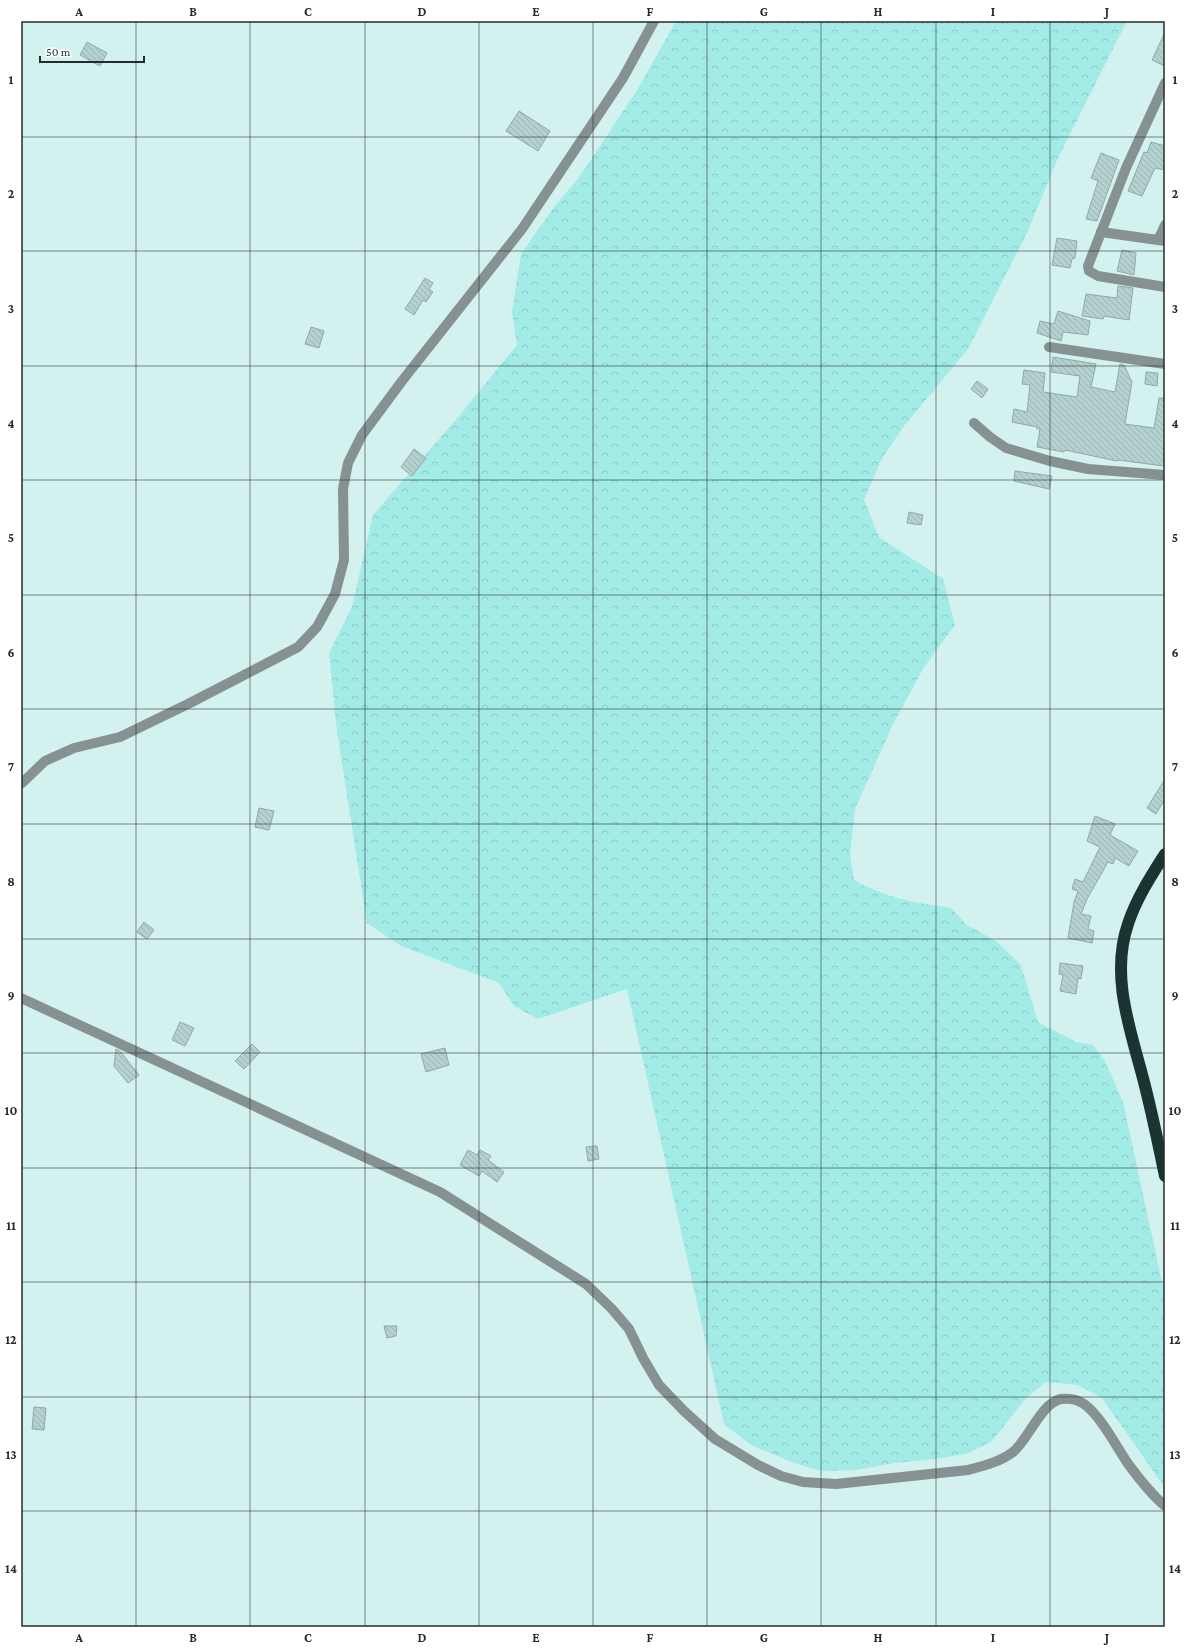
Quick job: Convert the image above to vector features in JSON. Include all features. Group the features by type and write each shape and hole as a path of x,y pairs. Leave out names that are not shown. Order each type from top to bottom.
{"highway":[{"path":"1165,854 1139,898 1128,924 1121,955 1122,987 1127,1021 1146,1089 1165,1176"}],"street":[{"path":"21,784 45,761 74,748 120,737 188,704 298,647 317,627 334,594 344,560 343,490 348,463 362,435 402,381 522,229 623,78 654,21"},
{"path":"1165,82 1126,168 1089,260 1089,271 1098,276 1165,287"},
{"path":"1101,232 1162,241 1165,225"},
{"path":"1049,347 1165,364"},
{"path":"974,422 990,437 1006,448 1050,461 1088,469 1165,475"},
{"path":"21,998 440,1192 586,1284 612,1309 629,1329 643,1358 659,1385 684,1411 715,1438 758,1465 781,1476 803,1482 836,1484 968,1470 989,1465 1013,1452 1035,1425 1043,1412 1055,1401 1069,1398 1084,1404 1106,1429 1129,1465 1152,1494 1165,1506"}],"green space":[{"path":"676,21 1127,21 1058,158 1027,233 968,349 904,426 881,460 864,500 879,537 943,579 955,625 924,667 893,724 855,809 850,854 854,880 877,891 901,899 951,908 967,925 996,941 1021,965 1038,1022 1076,1042 1093,1045 1105,1061 1123,1102 1165,1296 1165,1488 1102,1398 1078,1385 1046,1382 1027,1397 992,1441 969,1453 936,1459 894,1463 856,1470 821,1471 794,1463 751,1445 724,1424 627,989 538,1019 514,1006 499,983 401,946 367,923 337,731 329,653 352,607 373,515 459,416 517,345 512,312 521,254 554,207 578,179 636,92"}],"building":[{"path":"1165,32 1165,66 1152,60"},
{"path":"87,42 107,53 100,66 80,55"},
{"path":"519,111 550,131 538,151 506,131"},
{"path":"1151,142 1165,146 1165,170 1155,168 1142,196 1128,191 1144,152 1147,153"},
{"path":"1101,153 1119,160 1097,221 1086,219 1098,181 1091,178"},
{"path":"1057,238 1077,241 1075,258 1072,259 1070,268 1052,265"},
{"path":"1122,250 1136,253 1134,275 1117,271"},
{"path":"425,278 433,283 429,289 433,292 426,302 423,300 414,315 405,309"},
{"path":"1118,286 1133,288 1129,320 1104,316 1103,319 1082,316 1086,294 1117,298"},
{"path":"1058,311 1090,321 1088,335 1063,332 1061,341 1037,333 1040,321 1054,324"},
{"path":"311,327 324,331 319,348 305,344"},
{"path":"1053,357 1096,364 1091,387 1115,392 1120,364 1124,365 1132,382 1125,424 1154,428 1159,398 1165,398 1164,466 1117,461 1065,450 1064,452 1037,447 1040,429 1037,429 1037,427 1012,422 1014,409 1027,412 1030,385 1022,384 1024,370 1045,373 1043,392 1077,397 1080,376 1051,372"},
{"path":"1146,372 1158,373 1157,386 1145,384"},
{"path":"977,381 988,389 982,398 971,389"},
{"path":"414,449 426,458 412,476 401,467"},
{"path":"1015,471 1052,476 1049,489 1014,481"},
{"path":"909,512 923,515 921,525 907,523"},
{"path":"1165,779 1165,799 1156,814 1147,808"},
{"path":"259,808 274,811 269,830 255,827"},
{"path":"1095,816 1115,824 1110,835 1138,851 1129,866 1115,858 1113,864 1108,862 1087,899 1081,914 1091,916 1088,929 1094,931 1092,943 1068,938 1074,902 1078,891 1072,889 1075,879 1083,882 1100,847 1087,841"},
{"path":"144,922 154,930 147,939 137,932"},
{"path":"1060,963 1083,966 1081,979 1078,978 1076,994 1060,991 1063,975 1059,974"},
{"path":"180,1022 194,1028 185,1046 172,1040"},
{"path":"252,1044 260,1052 244,1069 235,1061"},
{"path":"445,1048 449,1065 426,1072 421,1054"},
{"path":"116,1049 120,1051 139,1075 128,1083 114,1066"},
{"path":"597,1146 599,1159 588,1161 586,1147"},
{"path":"468,1150 477,1155 480,1150 491,1156 488,1160 504,1172 497,1182 482,1171 479,1176 460,1165"},
{"path":"384,1326 397,1326 396,1336 387,1338"},
{"path":"34,1407 46,1408 44,1430 32,1429"}]}
